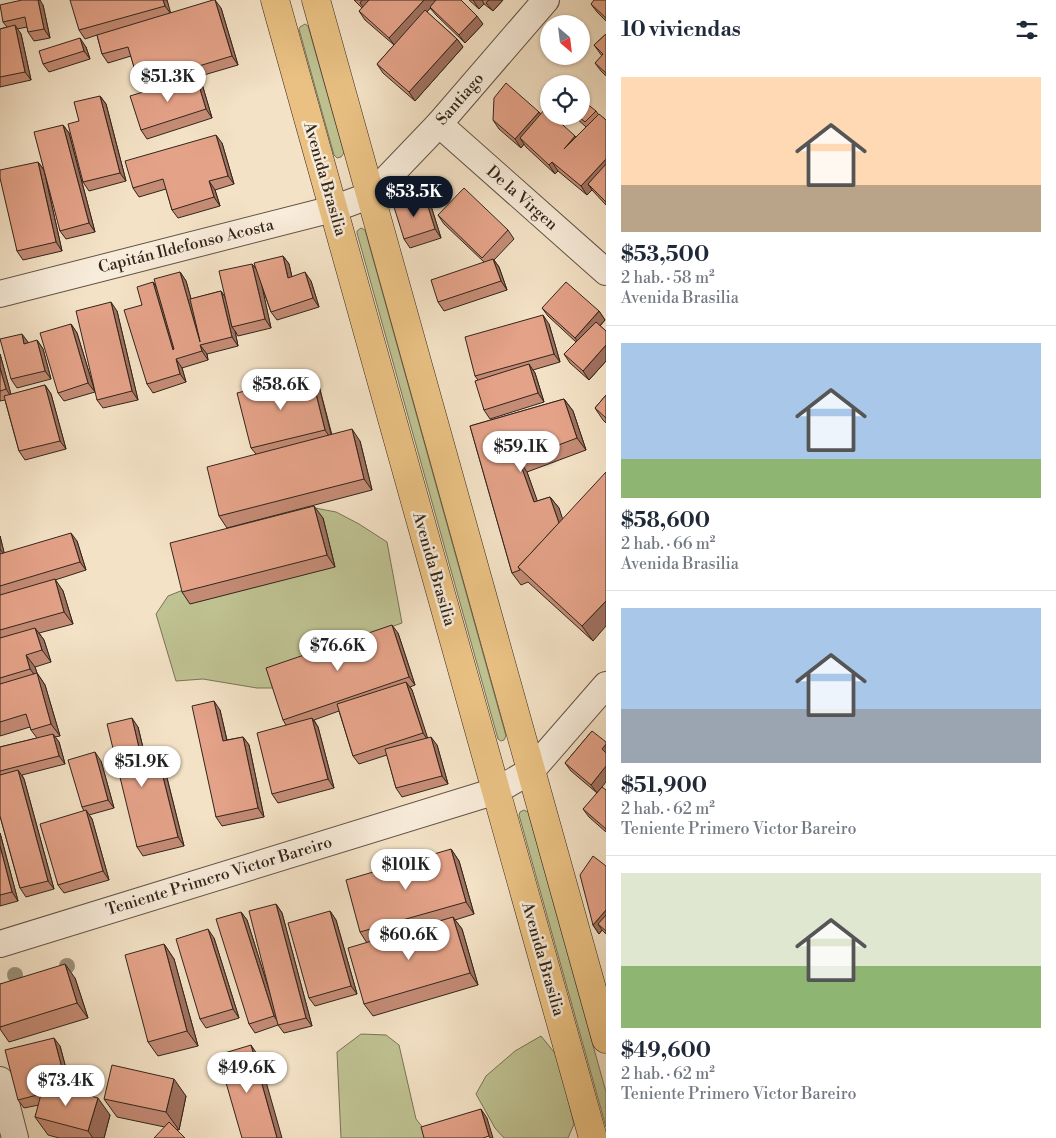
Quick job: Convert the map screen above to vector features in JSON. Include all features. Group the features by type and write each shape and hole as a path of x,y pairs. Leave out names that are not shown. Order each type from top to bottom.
{"main road":[{"path":"277,4 316,0 606,1039"},
{"name":"Avenida Brasilia","path":"277,4 593,1138"}],"street":[{"name":"Santiago","path":"371,195 438,124 546,0"},
{"name":"De la Virgen","path":"438,124 606,272"},
{"name":"Capitán Ildefonso Acosta","path":"0,294 333,208 371,195"},
{"name":"Teniente Primero Victor Bareiro","path":"0,944 496,791 532,770 606,685"},
{"path":"0,1080 16,1138"}],"green space":[{"path":"305,24 308,26 344,153 341,157 337,158 334,155 299,29"},
{"path":"361,228 365,230 506,736 501,741 498,739 357,233"},
{"path":"289,503 336,512 387,542 402,623 339,645 287,688 257,688 203,679 176,681 156,614 168,596 208,580 234,544 249,515"},
{"path":"524,810 528,812 606,1092 606,1127 519,815"},
{"path":"361,1034 386,1035 399,1045 416,1119 431,1138 341,1138 337,1052"},
{"path":"541,1036 558,1057 574,1124 568,1138 504,1138 495,1128 476,1094 486,1076 515,1051"}],"building":[{"path":"22,0 38,0 44,29 28,32 25,17 3,22 0,5"},
{"path":"70,0 163,0 165,6 79,30"},
{"path":"215,0 232,56 139,84 128,47 102,54 97,35"},
{"path":"369,0 424,0 389,38 359,11"},
{"path":"436,0 461,0 477,16 459,35 430,7"},
{"path":"594,0 606,0 606,18 591,4"},
{"path":"425,10 457,39 409,92 377,64"},
{"path":"15,25 25,72 0,77 0,29"},
{"path":"606,34 606,73 595,63 603,54 594,45"},
{"path":"80,38 84,51 43,64 39,51"},
{"path":"196,76 206,109 141,130 130,96"},
{"path":"506,83 539,112 515,139 493,120 494,98"},
{"path":"100,96 120,173 83,182 68,124 79,121 74,102"},
{"path":"590,106 596,111 590,117"},
{"path":"599,114 606,120 606,159 581,186 552,162 549,165 520,138 540,115 540,125 563,125 575,136 564,149"},
{"path":"63,125 89,223 60,231 34,132"},
{"path":"216,135 228,176 209,181 214,197 172,210 163,179 133,188 125,161"},
{"path":"38,162 56,242 17,251 0,178 0,170"},
{"path":"606,164 606,202 588,184"},
{"path":"464,188 508,230 482,258 438,215"},
{"path":"425,197 435,229 404,239 394,207"},
{"path":"283,256 288,278 305,272 313,298 271,312 254,263"},
{"path":"493,259 501,281 438,302 431,280"},
{"path":"252,264 265,319 232,327 219,271"},
{"path":"180,272 200,342 190,299 221,291 232,337 200,345 202,351 176,359 180,374 147,384 124,310 142,305 137,287 153,282 173,350 154,279"},
{"path":"566,282 599,311 575,338 542,308"},
{"path":"111,302 132,391 97,400 76,311"},
{"path":"543,315 554,354 475,376 465,337"},
{"path":"596,322 606,331 606,345 583,371 564,354"},
{"path":"71,324 88,383 58,393 40,333"},
{"path":"22,334 24,344 37,340 45,371 11,379 0,339"},
{"path":"529,364 538,393 484,410 475,381"},
{"path":"0,368 6,389 0,391"},
{"path":"311,374 325,430 251,448 237,393"},
{"path":"45,385 60,441 19,451 4,396"},
{"path":"606,395 606,418 595,408"},
{"path":"564,399 577,438 519,460 534,502 550,497 559,523 518,567 520,570 512,573 470,426"},
{"path":"352,429 364,479 219,516 207,467"},
{"path":"606,472 606,601 582,626 518,567"},
{"path":"314,506 327,555 182,592 170,543"},
{"path":"71,533 80,562 0,586 0,554"},
{"path":"55,579 64,612 0,630 0,595"},
{"path":"392,625 409,677 283,720 266,668"},
{"path":"35,628 42,650 26,655 30,669 0,678 0,638"},
{"path":"37,673 51,724 31,730 26,714 0,722 0,684"},
{"path":"406,682 423,733 353,756 337,704"},
{"path":"214,701 223,741 243,737 258,808 216,817 192,706"},
{"path":"132,718 145,773 161,769 178,837 137,847 107,724"},
{"path":"312,718 328,779 272,794 257,733"},
{"path":"592,731 606,742 602,749 606,753 606,766 591,785 565,763"},
{"path":"53,734 59,756 0,771 0,747"},
{"path":"431,737 442,776 396,788 385,749"},
{"path":"95,752 108,800 82,807 68,760"},
{"path":"18,770 48,881 20,888 0,816 0,775"},
{"path":"602,787 606,790 606,829 583,809"},
{"path":"86,810 103,871 58,885 40,824"},
{"path":"0,846 12,892 0,895"},
{"path":"451,849 466,902 360,932 346,880"},
{"path":"593,856 606,866 606,910 593,925 580,875"},
{"path":"276,904 306,1018 278,1025 249,911"},
{"path":"330,911 351,986 309,998 288,923"},
{"path":"241,912 274,1016 249,1024 216,919"},
{"path":"606,915 606,931 598,924"},
{"path":"453,917 470,973 364,1004 348,948"},
{"path":"208,929 233,1009 200,1019 176,939"},
{"path":"164,944 187,1031 148,1042 125,955"},
{"path":"65,964 77,1003 0,1027 0,984"},
{"path":"54,1038 67,1087 62,1088 44,1083 41,1094 18,1100 5,1050"},
{"path":"251,1045 277,1138 242,1138 218,1055"},
{"path":"112,1065 174,1079 166,1112 104,1099"},
{"path":"44,1083 98,1098 88,1131 35,1117"},
{"path":"481,1109 489,1136 483,1138 424,1138 421,1127"},
{"path":"169,1122 185,1138 154,1138"}]}
